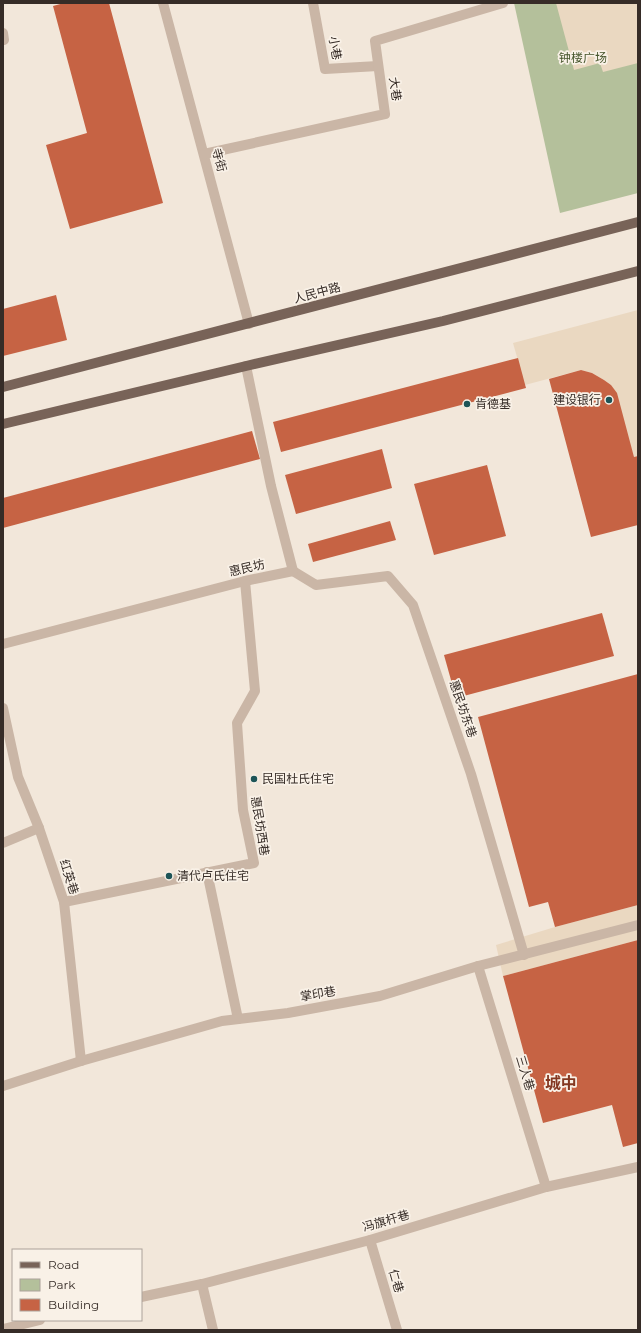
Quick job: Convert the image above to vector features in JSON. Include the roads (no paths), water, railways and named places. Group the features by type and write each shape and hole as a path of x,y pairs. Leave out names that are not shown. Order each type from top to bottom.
{"main road":[{"name":"人民中路","path":"3,387 638,222"},
{"path":"3,424 443,321 638,271"}],"lane":[{"name":"寺街","path":"163,3 249,324"},
{"name":"小巷","path":"313,3 325,68 378,66"},
{"name":"大巷","path":"204,154 385,114 375,41 503,3"},
{"path":"246,366 271,486 293,571"},
{"name":"惠民坊","path":"3,644 245,581 293,571"},
{"name":"惠民坊东巷","path":"293,571 316,585 388,576 413,605 471,774 524,955"},
{"name":"惠民坊西巷","path":"64,902 254,863 243,810 237,723 255,691 245,581"},
{"name":"红英巷","path":"3,708 18,776 39,828 64,902 81,1061"},
{"path":"3,843 39,828"},
{"path":"207,872 238,1019"},
{"name":"掌印巷","path":"3,1086 81,1061 222,1021 288,1013 380,996 478,966 638,925"},
{"name":"三人巷","path":"478,966 546,1188"},
{"name":"冯旗杆巷","path":"142,1297 202,1284 370,1240 546,1188 638,1167"},
{"name":"仁巷","path":"370,1240 397,1330"},
{"path":"202,1284 213,1330"},
{"path":"3,1329 36,1321"}],"place":[{"name":"建设银行","path":"609,400"},
{"name":"肯德基","path":"467,404"},
{"name":"民国杜氏住宅","path":"254,779"},
{"name":"清代卢氏住宅","path":"169,876"}],"district":[{"name":"城中","path":"561,1083"}],"park label":[{"name":"钟楼广场","path":"583,58"}]}
